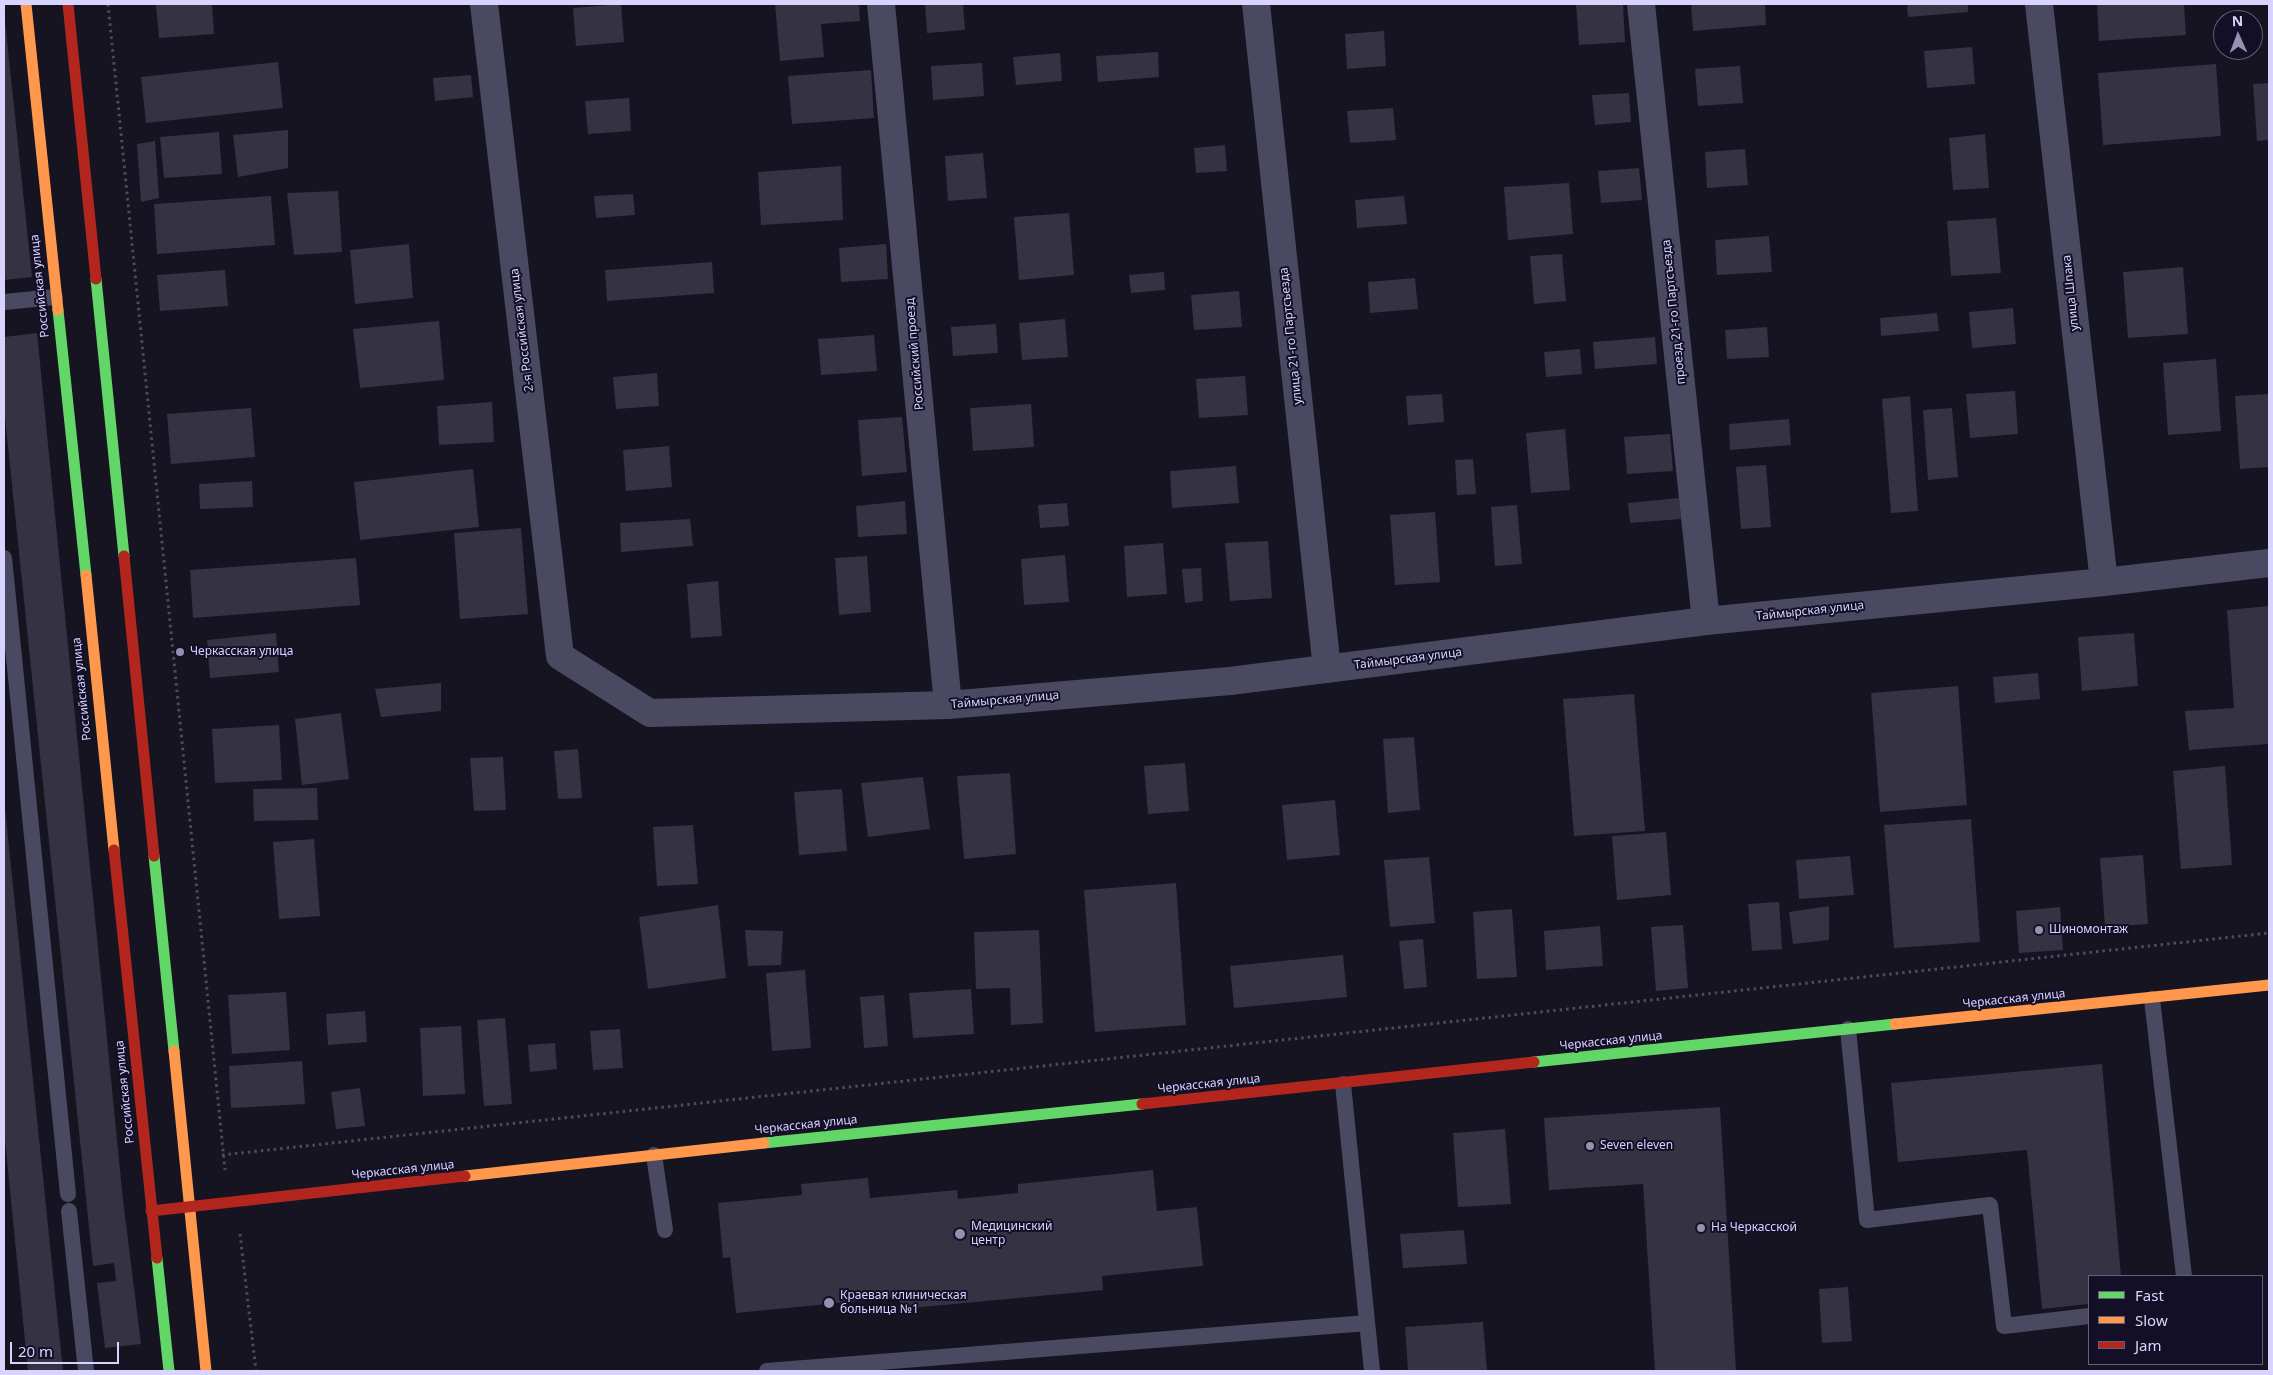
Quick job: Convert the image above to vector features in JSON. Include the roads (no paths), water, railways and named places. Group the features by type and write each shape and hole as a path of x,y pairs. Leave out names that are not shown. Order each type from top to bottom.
{"main road":[{"name":"Российская улица","path":"26,4 55,297 169,1371"},
{"path":"68,4 206,1371"},
{"name":"Черкасская улица","path":"151,1211 654,1155 1343,1084 1848,1029 2152,999 2269,985"}],"street":[{"name":"2-я Российская улица","path":"484,4 560,656"},
{"name":"Российский проезд","path":"881,4 948,705"},
{"name":"улица 21-го Партсъезда","path":"1256,4 1326,669"},
{"name":"проезд 21-го Партсъезда","path":"1641,4 1706,621"},
{"name":"улица Шпака","path":"2039,4 2104,582"},
{"name":"Таймырская улица","path":"560,656 650,713 948,705 1230,680 1706,621 2104,582 2269,563"}],"lane":[{"path":"4,302 55,297"},
{"path":"4,558 86,1371"},
{"path":"2152,999 2184,1275"},
{"path":"1848,1029 1867,1220 1990,1205 2004,1326 2088,1316"},
{"path":"1343,1084 1372,1371"},
{"path":"654,1155 665,1230"},
{"path":"766,1371 1367,1323"}],"place":[{"name":"Черкасская улица","path":"180,652"},
{"name":"Шиномонтаж","path":"2039,930"},
{"name":"Seven eleven","path":"1590,1146"},
{"name":"На Черкасской","path":"1701,1228"},
{"name":"Медицинский центр","path":"960,1234"},
{"name":"Краевая клиническая больница №1","path":"829,1303"}]}
